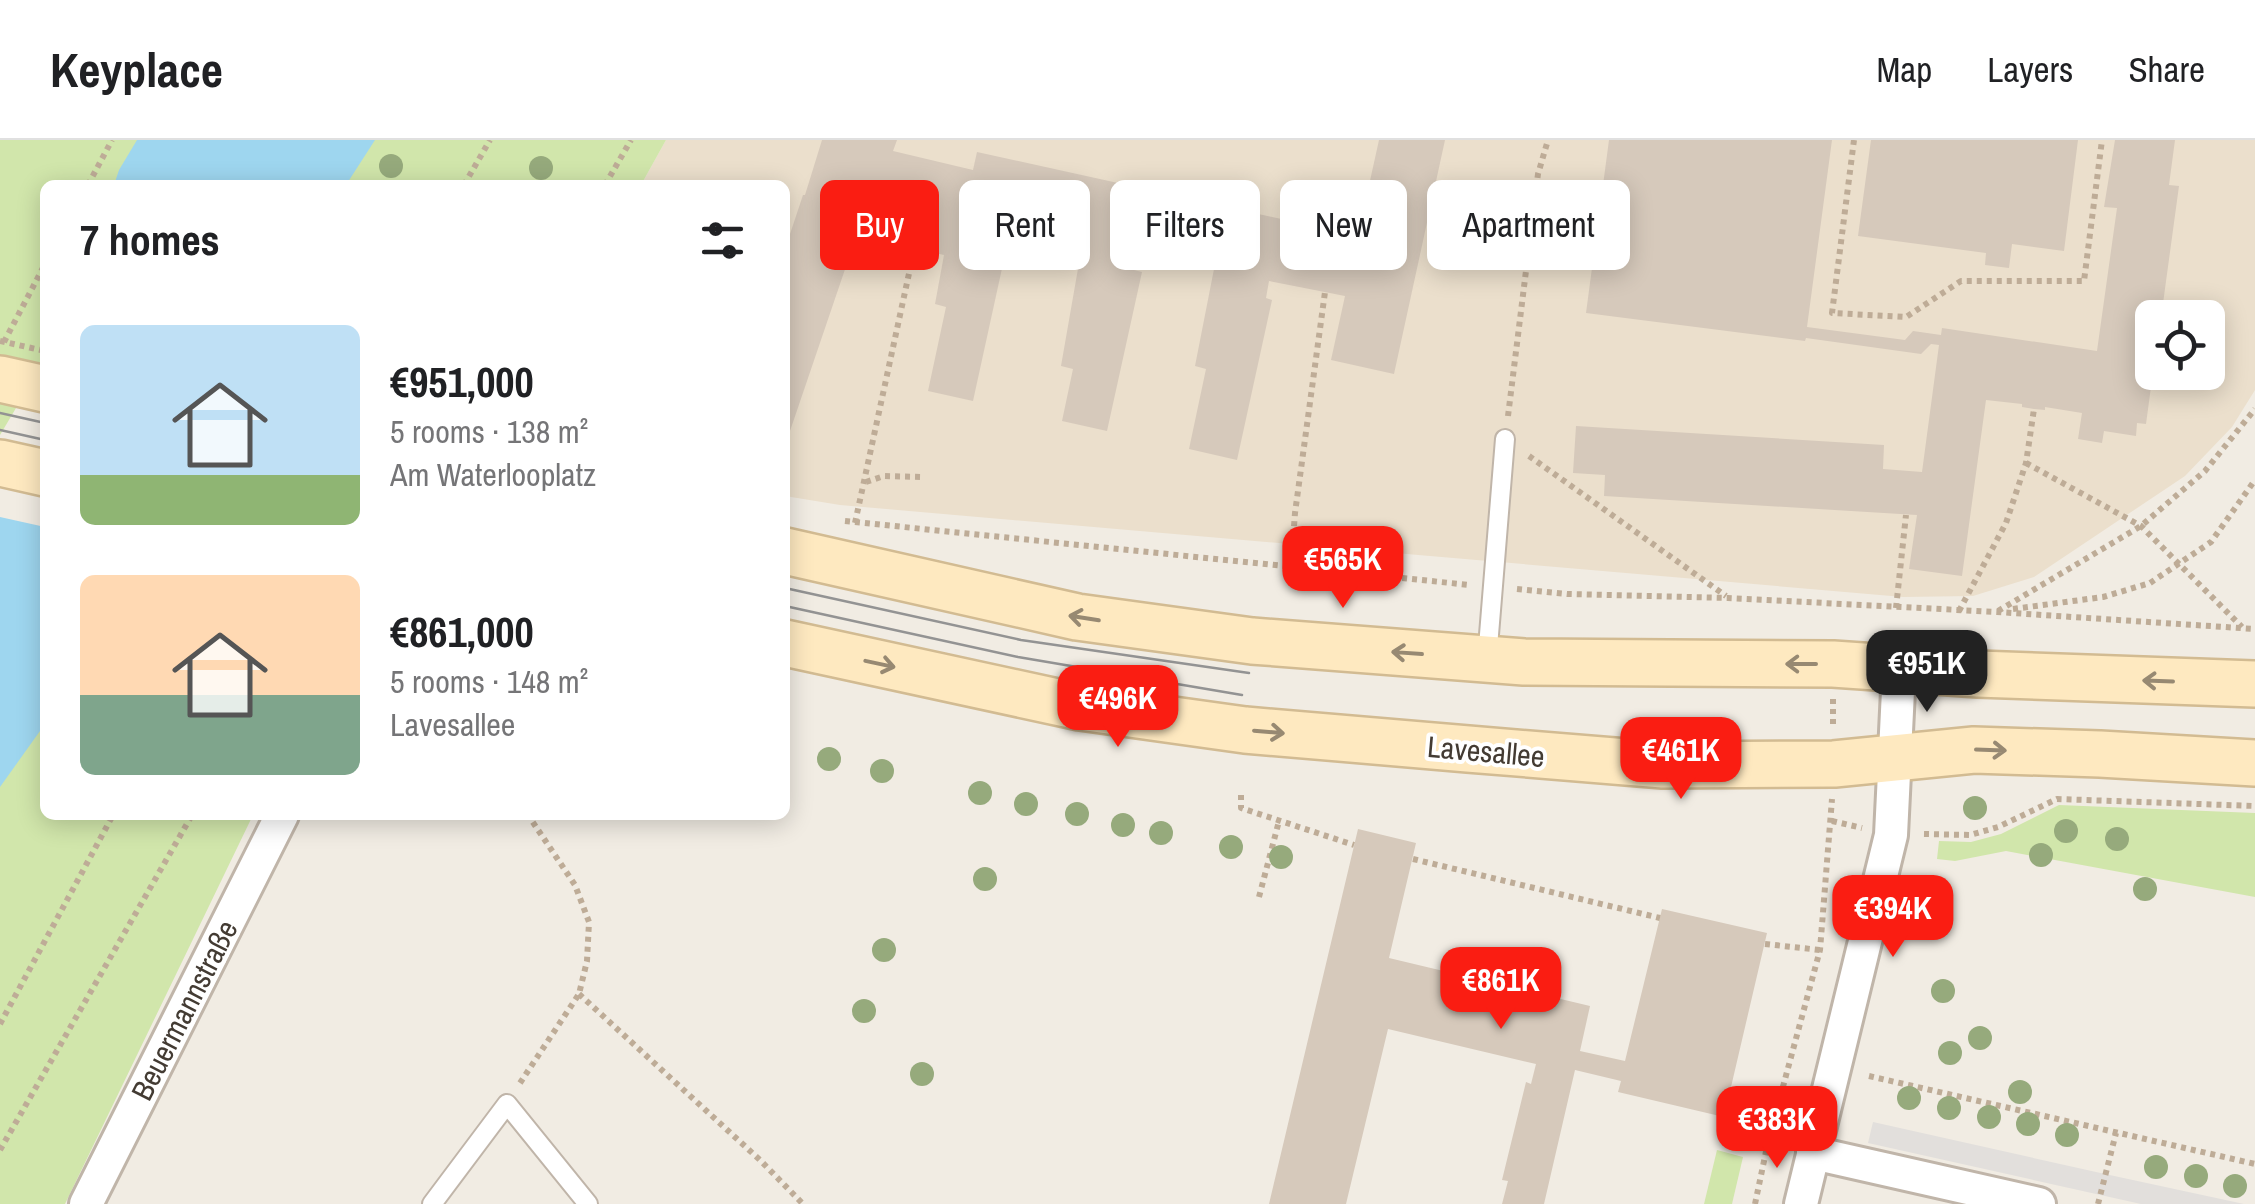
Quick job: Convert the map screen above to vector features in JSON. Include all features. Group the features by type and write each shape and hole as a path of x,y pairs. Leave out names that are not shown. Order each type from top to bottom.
{"main road":[{"path":"0,379 40,388"},
{"path":"0,463 40,472"},
{"path":"790,553 1077,617 1252,641 1487,660 1833,664 1978,674 2255,684"},
{"name":"Lavesallee","path":"790,644 1080,707 1245,730 1663,765 1834,764 1974,750 2255,763"}],"street":[{"path":"1802,1204 1891,835 1898,670"},
{"name":"Beuermannstraße","path":"86,1204 279,820"},
{"path":"1814,1152 2039,1204"}],"lane":[{"path":"1487,660 1505,440"},
{"path":"432,1204 507,1104 588,1204"}],"path":[{"path":"91,180 112,140"},
{"path":"467,180 490,140"},
{"path":"608,180 631,140"},
{"path":"1548,140 1538,174 1505,440 1728,598"},
{"path":"1854,140 1832,313 1906,318 1961,281 2084,281 2102,140"},
{"path":"856,523 910,270"},
{"path":"0,350 40,274"},
{"path":"1291,566 1325,292"},
{"path":"0,341 40,350"},
{"path":"1959,611 2006,523 2026,462 2034,409"},
{"path":"1997,612 2141,526 2205,470 2255,410"},
{"path":"2026,462 2141,526 2243,628"},
{"path":"866,482 884,476 924,477"},
{"path":"1997,612 2104,597 2150,583 2211,542 2255,480"},
{"path":"1896,608 1909,534 1906,514"},
{"path":"838,520 1567,594 1728,598 2255,629"},
{"path":"1756,1204 1768,1142 1820,950 1834,764 1832,604"},
{"path":"1242,795 1240,808 1354,845"},
{"path":"1926,834 1970,835 1998,827 2057,799 2255,806"},
{"path":"0,1024 110,820"},
{"path":"0,1150 189,820"},
{"path":"507,1104 579,994 587,961 589,922 576,885 531,820"},
{"path":"1259,897 1279,821"},
{"path":"1413,859 1660,918"},
{"path":"1764,944 1820,950"},
{"path":"579,994 803,1204"},
{"path":"1868,1076 2255,1164"},
{"path":"2098,1204 2116,1132"}],"shaded area":[{"path":"666,140 2255,140 2255,390 2232,427 2185,476 2034,577 1973,596 1903,597 840,505 790,497 790,180 644,180"},
{"path":"1873,1122 2244,1204 2141,1204 1868,1143"}],"green space":[{"path":"0,140 666,140 644,180 40,180 40,820 251,820 65,1204 0,1204"},
{"path":"2059,805 2255,813 2255,897 2006,851 1955,861 1937,859 1939,841 1971,842 2001,834"},
{"path":"1717,1150 1743,1157 1732,1204 1704,1204"}],"water":[{"path":"137,140 375,140 349,180 116,180"},
{"path":"40,377 40,731 0,787 0,445"}],"pier":[{"path":"40,368 40,526 0,517 0,435"}],"building":[{"path":"822,140 897,140 893,151 973,170 977,152 1110,181 1110,270 1142,272 1107,431 1062,421 1073,369 1061,366 1078,270 1090,270 1090,180 959,180 959,270 1002,270 973,401 928,391 946,307 935,304 944,255 939,254 939,180 820,180 820,270 845,270 790,431 790,234"},
{"path":"1379,140 1445,140 1436,180 1427,180 1427,223 1394,374 1331,360 1345,296 1269,281 1266,298 1272,300 1237,460 1189,449 1206,369 1195,366 1214,270 1260,270 1260,214 1280,219 1280,270 1407,270 1407,180 1370,180"},
{"path":"1609,140 1832,140 1807,327 1905,340 1913,331 1941,335 1942,328 2097,351 2117,208 2104,207 2115,140 2175,140 2169,185 2179,186 2163,300 2135,300 2135,390 2151,390 2146,424 2137,423 2136,436 2104,431 2102,443 2078,439 2082,413 1986,400 1962,576 1909,569 1917,515 1604,496 1605,475 1573,473 1576,426 1884,445 1883,469 1922,472 1939,345 1931,344 1921,354 1586,313 1592,270 1630,270 1630,180 1604,180"},
{"path":"1871,140 2078,140 2064,251 2012,244 2009,268 1985,265 1986,253 1858,236"},
{"path":"1358,829 1416,843 1389,958 1590,1006 1580,1051 1625,1061 1662,909 1767,933 1724,1117 1618,1092 1621,1081 1575,1070 1544,1204 1502,1204 1508,1181 1502,1180 1526,1082 1531,1084 1536,1064 1388,1029 1346,1204 1269,1204"}],"tram line":[{"path":"0,413 40,422"},
{"path":"0,430 40,439"},
{"path":"790,589 1021,640 1249,673"},
{"path":"790,607 1018,657 1242,695"}]}
